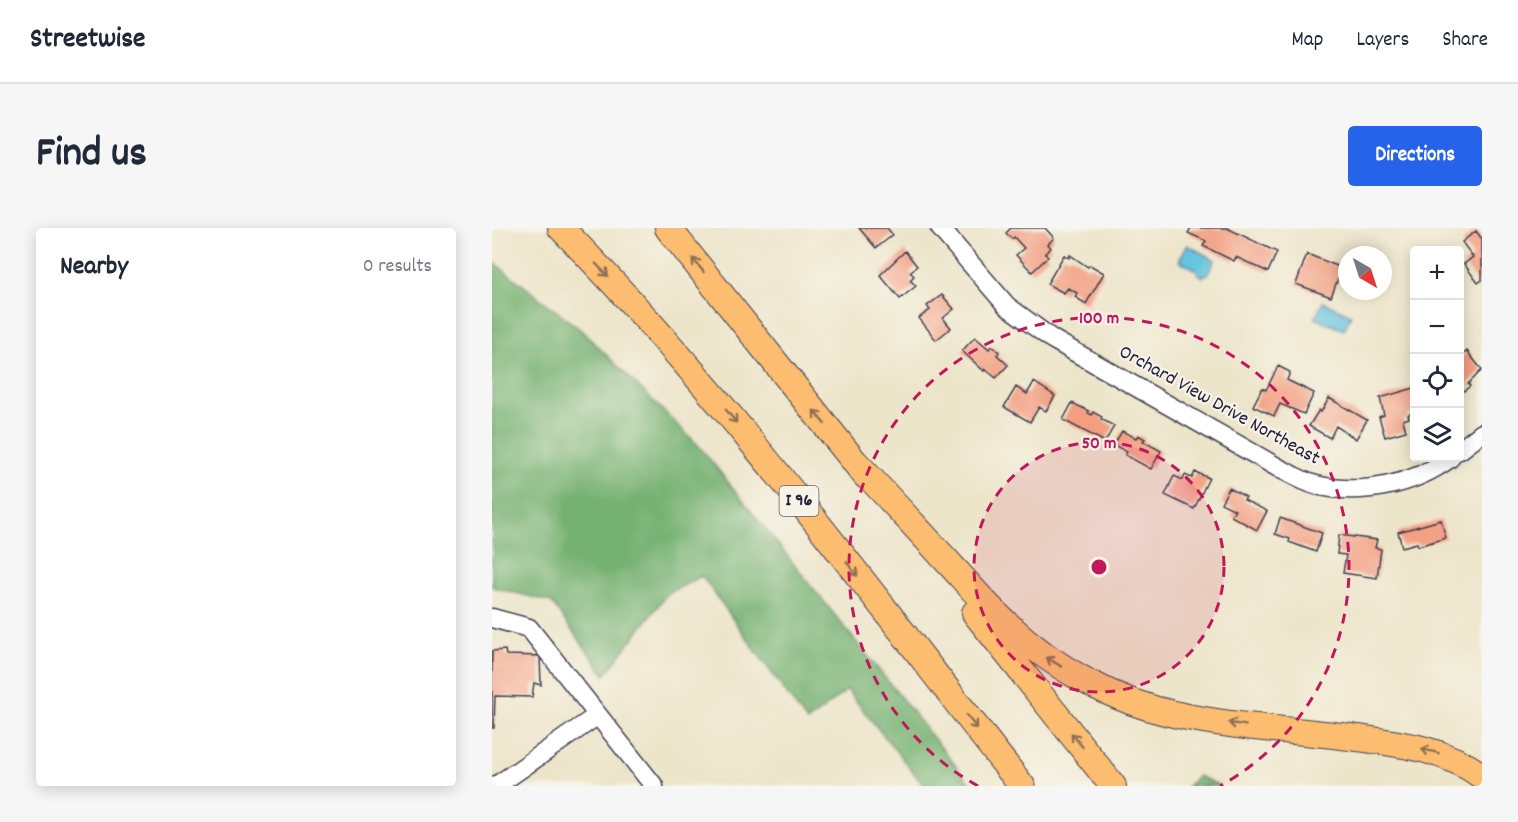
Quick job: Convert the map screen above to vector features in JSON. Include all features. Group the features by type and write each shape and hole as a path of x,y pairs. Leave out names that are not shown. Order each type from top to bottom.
{"highway":[{"name":"I 96","path":"561,228 648,319 728,412 1022,786"},
{"path":"673,233 1113,786"},
{"path":"856,463 1009,627 1048,658 1100,688 1155,709 1179,715 1387,742 1438,752 1459,761 1482,776"}],"street":[{"name":"Orchard View Drive Northeast","path":"940,228 1007,306 1052,339 1277,468 1314,485 1355,490 1396,484 1438,467 1445,462"},
{"path":"1464,447 1482,433"},
{"path":"492,618 529,628 654,786"},
{"path":"496,786 598,715"}],"green space":[{"path":"492,261 581,330 699,446 972,786 924,786 847,690 807,722 702,576 667,594 605,675 551,602 492,587"},
{"path":"1198,776 1220,786 1187,786"}],"water":[{"path":"1187,245 1215,260 1207,275 1204,274 1203,277 1197,273 1198,271 1179,261"},
{"path":"1323,302 1351,315 1344,330 1315,318"}],"building":[{"path":"859,228 887,228 893,235 876,248"},
{"path":"1011,228 1045,228 1054,238 1048,244 1051,248 1045,253 1048,257 1032,272 1016,255 1024,248 1014,237 1012,239 1006,233"},
{"path":"1191,228 1227,228 1277,252 1268,272 1236,257 1234,261 1203,246 1206,241 1188,233"},
{"path":"1476,231 1482,239 1482,280 1478,283 1464,264 1473,257 1462,242"},
{"path":"905,251 917,266 910,272 914,276 910,280 916,286 900,299 880,275"},
{"path":"1307,254 1338,266 1338,279 1331,297 1296,284"},
{"path":"1064,255 1069,258 1070,255 1088,267 1090,265 1104,273 1086,304 1075,297 1077,293 1068,288 1064,293 1047,284"},
{"path":"942,295 954,309 943,318 951,328 936,340 919,318 930,310 927,306"},
{"path":"975,337 989,349 992,346 999,352 997,355 1008,365 996,378 985,369 984,371 962,351"},
{"path":"1467,351 1482,370 1464,391 1464,354"},
{"path":"1278,366 1290,372 1287,380 1314,393 1304,414 1280,404 1274,416 1253,406 1262,388 1266,390"},
{"path":"1034,382 1055,396 1046,411 1039,407 1030,422 1004,407 1016,387 1027,394"},
{"path":"1410,389 1410,414 1409,418 1403,420 1406,431 1385,437 1379,417 1384,415 1380,398"},
{"path":"1329,398 1367,420 1356,439 1336,426 1330,438 1309,426"},
{"path":"1072,403 1089,411 1088,413 1092,415 1093,412 1114,426 1105,442 1063,420"},
{"path":"1122,431 1136,438 1138,435 1145,439 1143,441 1161,451 1151,469 1125,455 1127,452 1114,445"},
{"path":"1195,472 1209,478 1194,509 1165,495 1174,476 1183,480 1185,475 1192,478"},
{"path":"1229,488 1246,497 1244,500 1267,511 1257,530 1231,516 1235,510 1221,503"},
{"path":"1280,518 1322,533 1316,552 1275,534"},
{"path":"1441,520 1446,538 1418,546 1417,543 1402,547 1398,532"},
{"path":"1339,535 1377,540 1375,548 1381,549 1377,578 1343,573 1346,555 1337,554"},
{"path":"505,650 506,655 540,656 541,685 534,683 532,697 495,696 494,728 492,728 492,651"}]}
